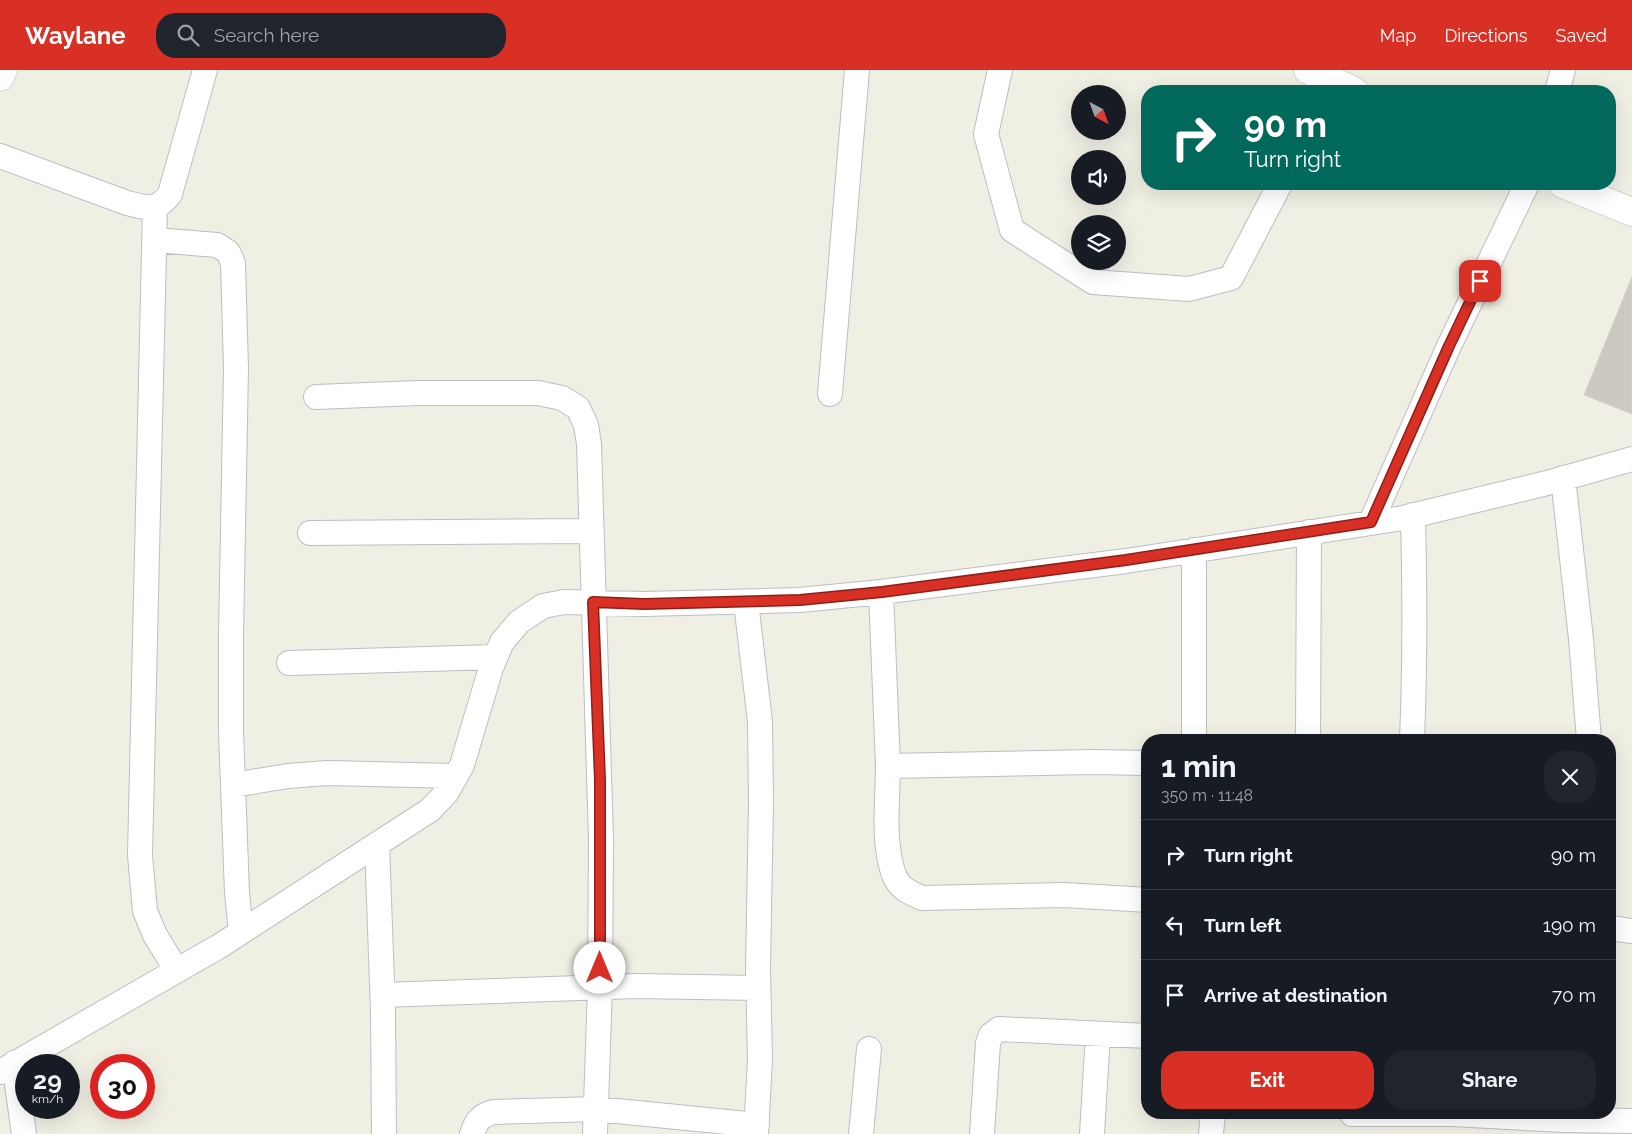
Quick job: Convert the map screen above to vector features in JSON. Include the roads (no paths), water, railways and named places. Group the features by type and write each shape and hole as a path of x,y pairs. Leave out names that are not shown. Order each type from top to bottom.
{"street":[{"path":"0,77 3,70"},
{"path":"0,156 127,203 155,207 163,203 170,194 205,70"},
{"path":"830,394 856,70"},
{"path":"1000,70 986,134 1012,230 1094,282 1188,289 1231,278 1277,190"},
{"path":"1559,85 1563,70"},
{"path":"1371,522 1449,346 1524,190"},
{"path":"1578,190 1632,212"},
{"path":"155,207 140,855 145,911 155,935 176,971"},
{"path":"155,240 217,245 228,252 233,264 236,368 231,732 233,824 241,932"},
{"path":"316,397 418,393 538,393 562,398 578,408 586,425 589,444 600,789 600,987 595,1134"},
{"path":"24,1134 7,1068 241,932 430,810 447,792 462,765 502,642 518,622 543,606 564,602 644,604 800,600 882,592 1194,550 1413,515 1632,460"},
{"path":"1563,478 1581,639 1589,734"},
{"path":"1412,734 1414,692 1413,515"},
{"path":"310,533 591,531"},
{"path":"1308,734 1309,532"},
{"path":"1194,550 1194,734"},
{"path":"882,592 889,858 895,877 905,891 922,898 1064,895 1141,900"},
{"path":"472,1134 477,1121 484,1115 494,1112 597,1110 757,1130 760,1058 758,988 760,722 746,602"},
{"path":"289,663 496,657"},
{"path":"888,766 1093,762 1141,764"},
{"path":"233,785 288,776 327,773 456,776"},
{"path":"377,844 383,995 384,1134"},
{"path":"1616,929 1632,931"},
{"path":"383,995 636,986 758,988"},
{"path":"982,1134 988,1043 991,1035 999,1029 1141,1036"},
{"path":"1092,1134 1098,1034"},
{"path":"861,1134 869,1049"},
{"path":"1211,1134 1212,1119"},
{"path":"1352,1120 1369,1119"},
{"path":"1545,1119 1632,1121"}]}
